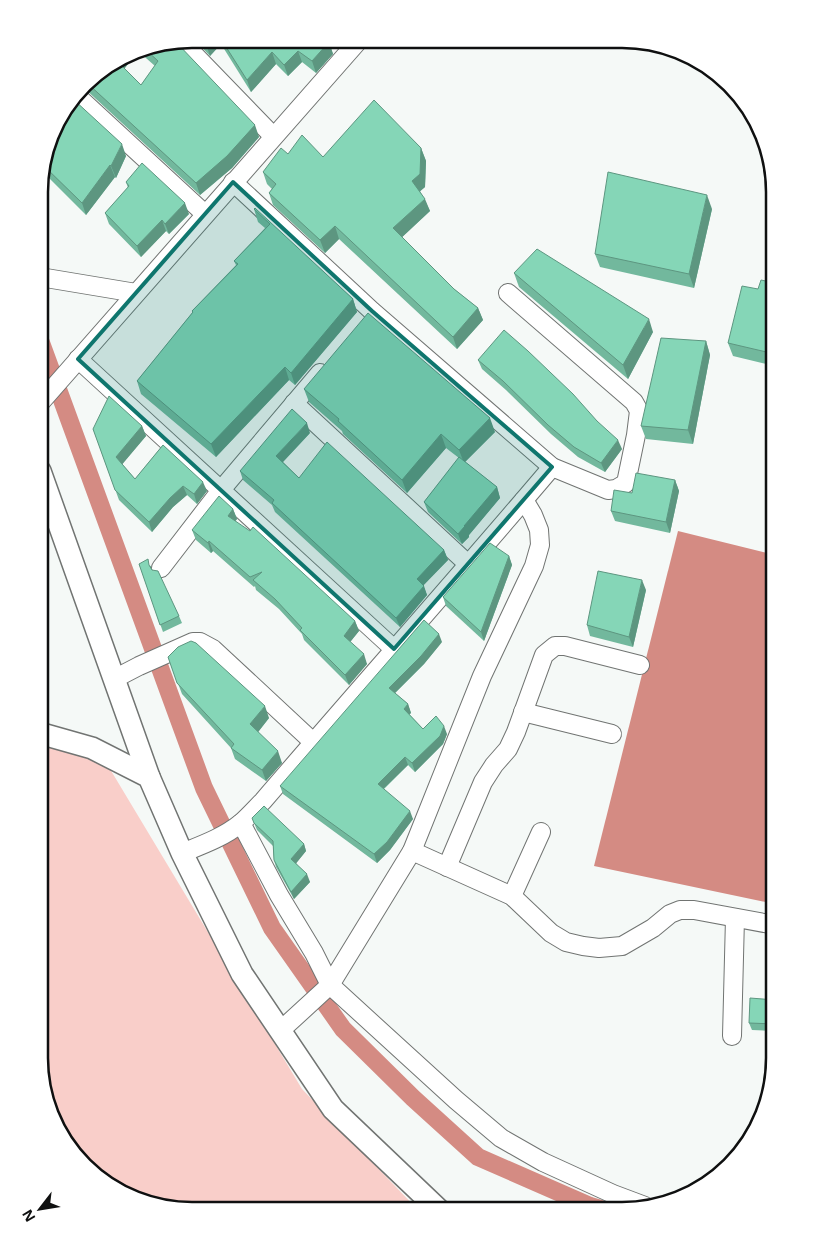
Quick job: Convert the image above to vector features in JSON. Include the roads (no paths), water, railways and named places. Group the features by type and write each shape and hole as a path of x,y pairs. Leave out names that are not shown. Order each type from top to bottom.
{"street":[{"path":"188,48 273,136"},
{"path":"48,394 204,214 352,48"},
{"path":"81,99 204,214"},
{"path":"233,182 372,310 552,467 608,490 616,489 626,483 639,411 634,402 508,293"},
{"path":"48,278 136,293"},
{"path":"360,325 372,310"},
{"path":"78,359 394,648"},
{"path":"161,568 222,490 330,360"},
{"path":"294,403 469,565"},
{"path":"182,853 208,843 238,825 469,565 552,467"},
{"path":"48,493 149,777 182,853 242,974 334,1109 432,1202"},
{"path":"280,1031 326,989 412,851 482,676 534,566 540,545 539,530 534,515 524,500"},
{"path":"114,679 193,642 200,642 213,649 313,742"},
{"path":"448,867 483,782 508,749 544,655 555,646 565,646 640,665"},
{"path":"523,712 612,734"},
{"path":"48,736 92,748 149,777"},
{"path":"238,825 314,953 326,989 501,1138 543,1162 632,1201"},
{"path":"512,896 541,832"},
{"path":"412,851 512,896 551,933 566,942 599,948 622,946 653,928 670,914 680,910 694,910 766,923"},
{"path":"732,1036 735,918"}],"waterway":[{"path":"48,362 204,788 272,928 343,1029 413,1098 478,1157 581,1202"}]}
